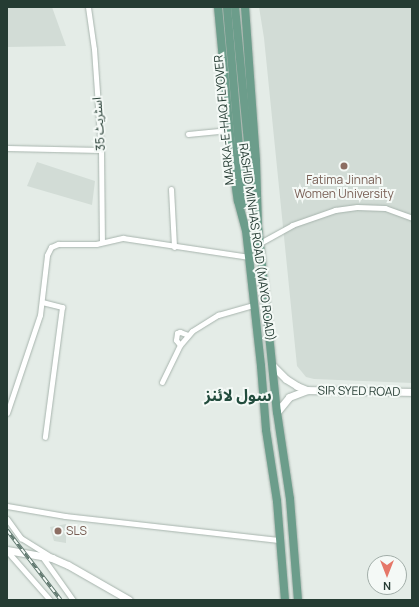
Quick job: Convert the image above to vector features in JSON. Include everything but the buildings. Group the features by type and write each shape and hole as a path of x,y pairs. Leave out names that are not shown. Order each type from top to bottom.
{"main road":[{"name":"RASHID MINHAS ROAD (MAYO ROAD)","path":"218,7 238,200 246,230 261,366 266,430 276,501 285,600"},
{"name":"MARKA-E-HAQ FLYOVER","path":"227,7 246,230"},
{"name":"MARKA-E-HAQ FLYOVER","path":"235,7 249,161 258,226"},
{"name":"RASHID MINHAS ROAD (MAYO ROAD)","path":"245,7 256,162 258,226 277,412 290,499 298,600"}],"street":[{"name":"اسٹریٹ 35","path":"88,7 94,49 101,150 102,242"},
{"path":"188,134 230,130"},
{"path":"7,148 101,150"},
{"path":"171,189 174,247"},
{"path":"260,243 292,225 335,210 357,207 385,208 412,218"},
{"path":"7,413 24,364 42,302 47,255 51,247 58,244 96,244 123,238 174,247 248,257"},
{"path":"42,302 62,307 44,437"},
{"path":"162,382 180,345 188,335 200,325 218,315 254,305"},
{"path":"180,345 176,340 177,333 180,332 188,335"},
{"name":"SIR SYED ROAD","path":"273,366 286,379 307,390 412,392"},
{"name":"SIR SYED ROAD","path":"277,412 289,397 307,390"},
{"path":"7,506 65,516 279,540"},
{"path":"7,519 21,538 52,558"},
{"path":"7,550 40,554 52,558 68,565 129,600"},
{"path":"7,550 50,600"},
{"path":"40,554 73,600"}],"shaded area":[{"path":"7,7 52,7 66,46 7,47"},
{"name":"Fatima Jinnah Women University","path":"259,7 412,7 412,383 314,379 306,377 297,366 264,38"},
{"path":"37,162 95,181 92,205 27,186"},
{"name":"SLS","path":"66,524 66,543 54,541 50,527"}],"railway":[{"path":"7,530 61,600"}],"place":[{"name":"Fatima Jinnah Women University","path":"344,166"},
{"name":"SLS","path":"58,531"}],"district":[{"name":"سول لائنز","path":"238,395"}]}
